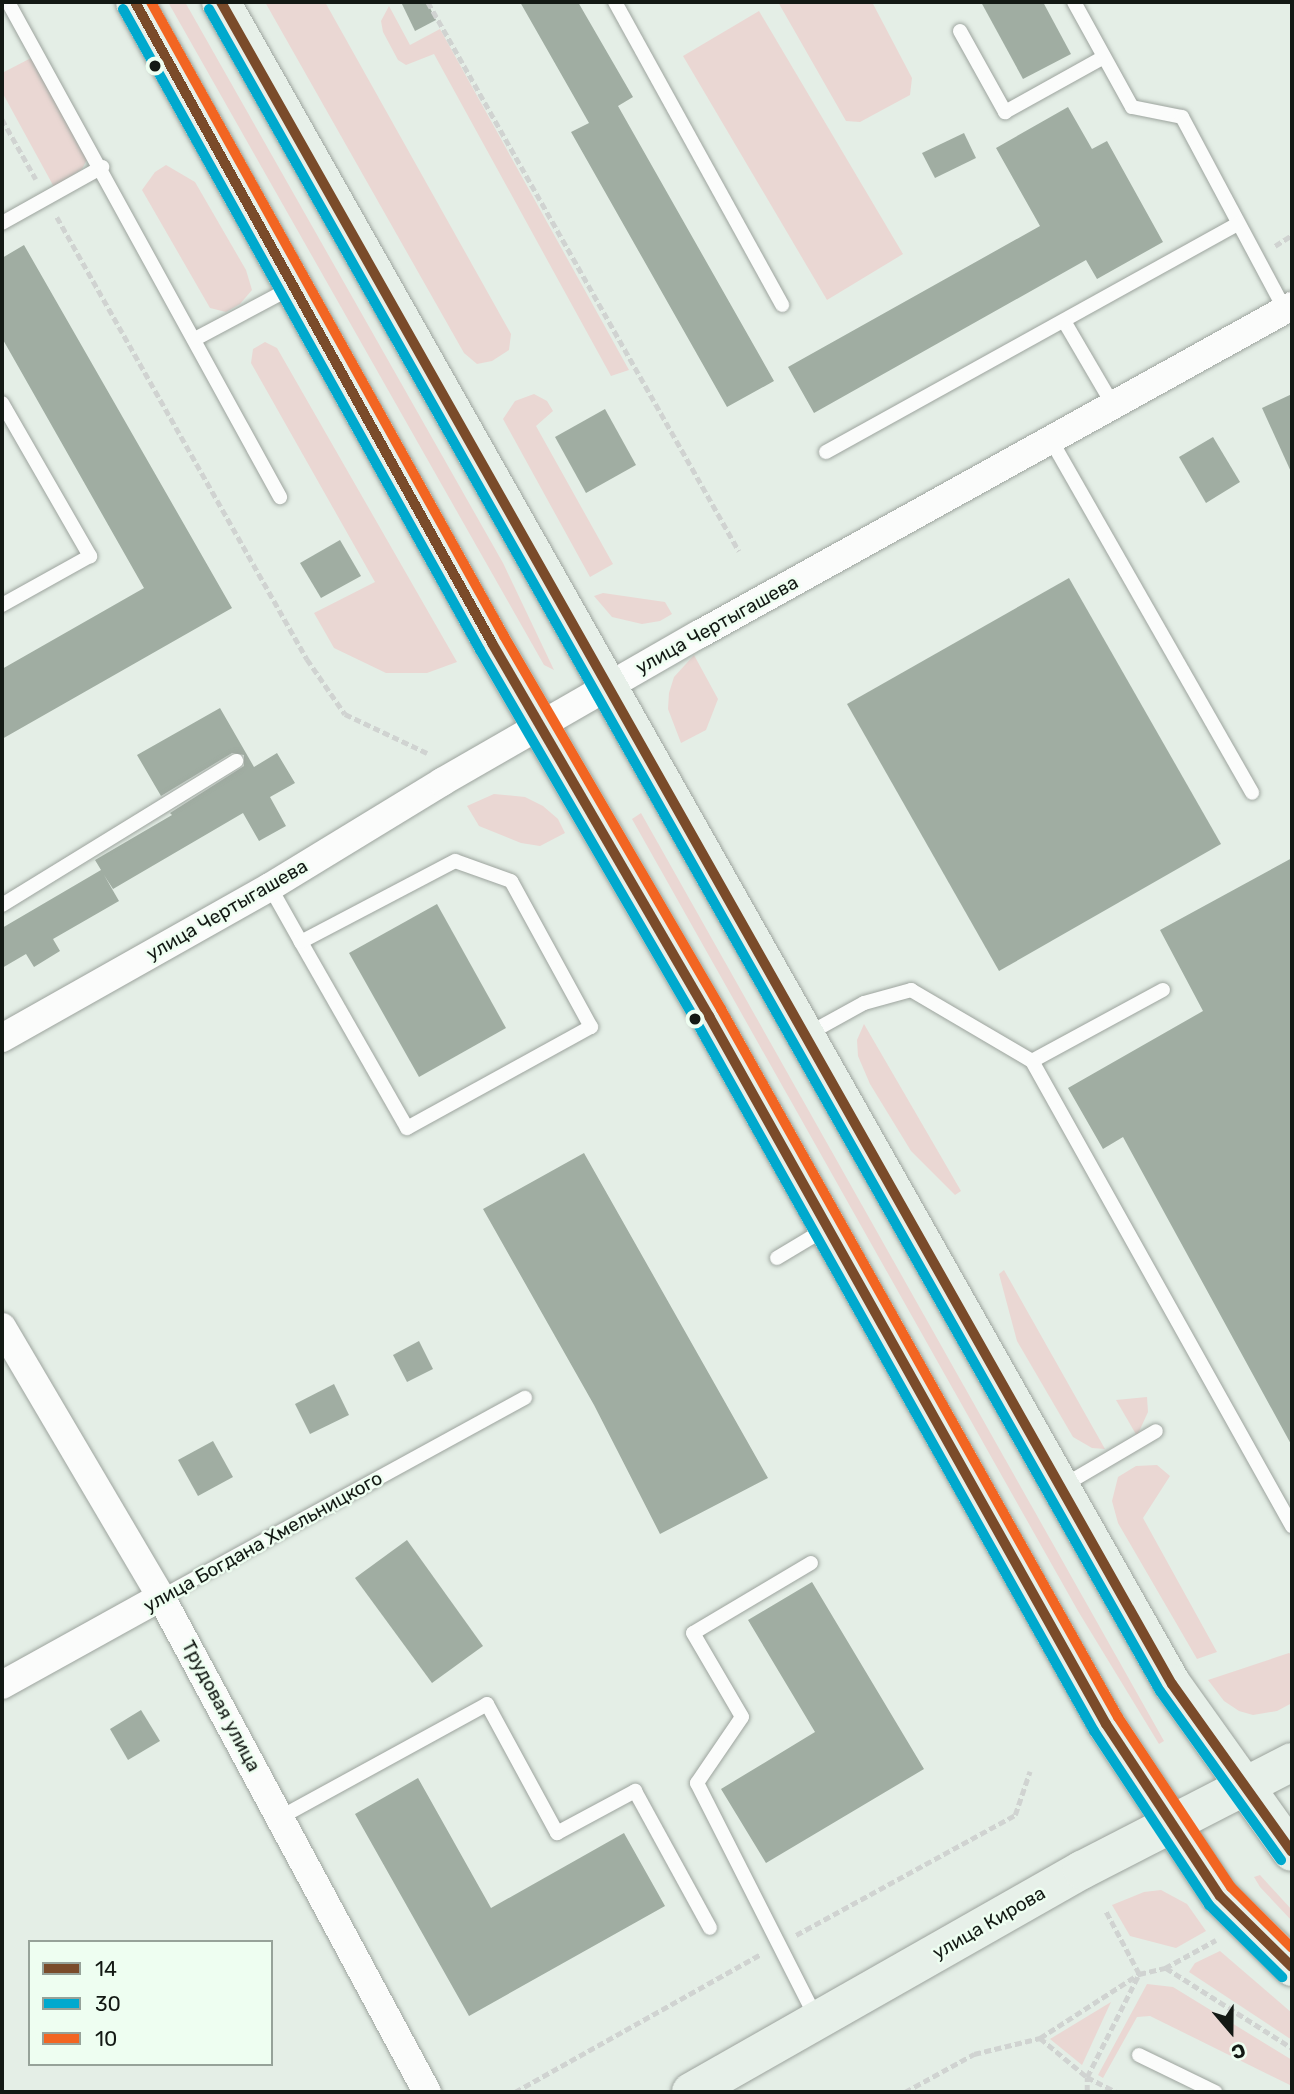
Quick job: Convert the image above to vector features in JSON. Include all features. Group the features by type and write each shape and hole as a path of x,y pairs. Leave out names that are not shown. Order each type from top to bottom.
{"main road":[{"path":"135,2 492,643 828,1228 1106,1724 1220,1896 1292,1967"},
{"path":"221,2 1172,1684 1292,1852"},
{"name":"улица Кирова","path":"691,2092 1082,1870 1292,1762"}],"street":[{"name":"улица Чертыгашева","path":"2,1038 270,887 606,687 1289,308"},
{"name":"Трудовая улица","path":"2,1327 162,1597 427,2092"},
{"name":"улица Богдана Хмельницкого","path":"2,1685 162,1597"}],"lane":[{"path":"8,2 102,167 280,497"},
{"path":"615,2 782,305"},
{"path":"1074,2 1132,107 1182,117 1238,225 1289,308"},
{"path":"960,31 1006,112 1104,57"},
{"path":"2,223 102,167"},
{"path":"826,452 1238,225"},
{"path":"195,339 295,286"},
{"path":"1064,321 1112,405"},
{"path":"2,403 90,555 2,605"},
{"path":"1051,440 1252,793"},
{"path":"2,905 236,761"},
{"path":"270,887 301,942 407,1128 592,1027 511,881 455,861 301,942"},
{"path":"805,1036 864,1003 911,990 1032,1061 1292,1525"},
{"path":"1032,1061 1163,990"},
{"path":"777,1258 828,1228"},
{"name":"улица Богдана Хмельницкого","path":"162,1597 524,1398"},
{"path":"1060,1488 1156,1431"},
{"path":"811,1563 693,1633 742,1717 697,1783 817,2021"},
{"path":"281,1817 487,1704 558,1833 635,1791 710,1928"},
{"path":"1139,2055 1215,2092"}],"path":[{"path":"428,2 739,551"},
{"path":"2,119 314,670 345,713 426,753"},
{"path":"1105,1910 1139,1975"},
{"path":"905,2092 974,2053 1040,2038 1139,1975 1165,1968 1226,1935"},
{"path":"1165,1968 1292,2048"},
{"path":"1087,2092 1087,2077 1139,1975"},
{"path":"1040,2038 1087,2077 1117,2092"}],"shaded area":[{"path":"168,2 185,2 503,563 554,670 544,665"},
{"path":"265,2 325,2 511,334 509,350 492,361 477,364 464,353"},
{"path":"778,2 872,2 912,78 910,95 860,122 846,121"},
{"path":"389,6 410,45 440,29 629,370 611,376 434,54 406,65 398,60 383,32 381,21"},
{"path":"759,11 903,254 827,300 683,56"},
{"path":"33,57 89,156 82,169 54,187 2,92 4,72"},
{"path":"166,165 195,182 246,270 252,290 240,304 226,312 210,308 142,190 155,172"},
{"path":"265,342 277,348 457,662 427,673 386,673 334,648 314,613 375,582 251,363 253,349"},
{"path":"534,394 547,401 553,411 536,426 613,564 590,577 503,419 515,401"},
{"path":"603,593 665,602 672,614 660,621 642,624 612,617 594,596"},
{"path":"694,655 718,699 706,730 681,743 668,709 669,693 674,677"},
{"path":"494,794 525,797 543,806 558,819 565,833 540,846 521,843 479,826 467,806"},
{"path":"641,813 1164,1741 1159,1744 1078,1611 632,819"},
{"path":"864,1024 961,1191 955,1195 911,1151 870,1084 858,1056 857,1040"},
{"path":"1004,1270 1105,1449 1092,1448 1073,1437 1017,1341 999,1274"},
{"path":"1147,1397 1148,1412 1137,1436 1116,1400"},
{"path":"1157,1465 1170,1476 1143,1518 1217,1652 1197,1659 1118,1523 1112,1501 1118,1477 1136,1466"},
{"path":"1289,1653 1292,1655 1292,1703 1277,1711 1253,1715 1239,1711 1224,1701 1208,1680"},
{"path":"1260,1875 1292,1910 1292,1921 1260,1887 1254,1877"},
{"path":"1161,1890 1187,1904 1206,1931 1176,1948 1130,1936 1112,1905 1144,1892"},
{"path":"1220,1951 1292,2013 1292,2040 1189,1972 1195,1963"},
{"path":"1147,1984 1173,1987 1292,2060 1292,2086 1150,2016 1137,2017 1103,2078 1098,2075"},
{"path":"1111,2002 1082,2065 1050,2039"}],"building":[{"path":"401,2 427,2 436,20 415,31"},
{"path":"520,2 578,2 633,97 618,106 774,381 727,407 571,132 589,123"},
{"path":"981,2 1043,2 1071,54 1023,79"},
{"path":"1068,107 1092,149 1107,141 1163,242 1097,279 1086,260 814,413 788,367 1040,226 996,148"},
{"path":"964,133 976,158 935,178 922,153"},
{"path":"24,245 232,608 2,739 2,669 144,588 2,338 2,258"},
{"path":"1292,394 1292,474 1262,408"},
{"path":"605,409 636,465 586,493 555,437"},
{"path":"1213,437 1240,482 1206,503 1179,457"},
{"path":"340,540 361,576 321,598 300,563"},
{"path":"1069,578 1221,844 999,971 847,704"},
{"path":"220,708 254,767 277,753 295,783 270,797 286,826 259,841 243,813 113,889 104,875 119,901 53,939 60,951 34,967 26,954 2,968 2,928 101,870 95,860 172,815 170,813 244,766 244,755 232,753 161,796 137,755"},
{"path":"1292,858 1292,1446 1123,1137 1103,1149 1068,1088 1203,1011 1160,930"},
{"path":"437,904 506,1028 419,1077 349,953"},
{"path":"584,1153 768,1478 660,1534 594,1405 483,1209"},
{"path":"419,1341 433,1369 407,1382 393,1355"},
{"path":"334,1384 349,1415 310,1434 295,1404"},
{"path":"213,1441 233,1477 198,1496 178,1460"},
{"path":"407,1540 483,1646 432,1683 355,1578"},
{"path":"812,1582 924,1769 766,1863 721,1789 815,1732 748,1620"},
{"path":"141,1710 160,1741 128,1760 110,1729"},
{"path":"418,1778 491,1908 624,1833 665,1906 469,2016 355,1814"}],"transit line":[{"name":"14","path":"135,2 492,643 709,1016 1106,1724 1220,1896 1292,1967"},
{"name":"10","path":"151,2 504,636 721,1009 1118,1717 1231,1887 1292,1948"},
{"name":"14","path":"221,2 1172,1684 1292,1852"},
{"name":"30","path":"123,9 480,650 697,1023 1094,1731 1209,1905 1282,1977"},
{"name":"30","path":"209,9 1160,1691 1281,1860"}]}
